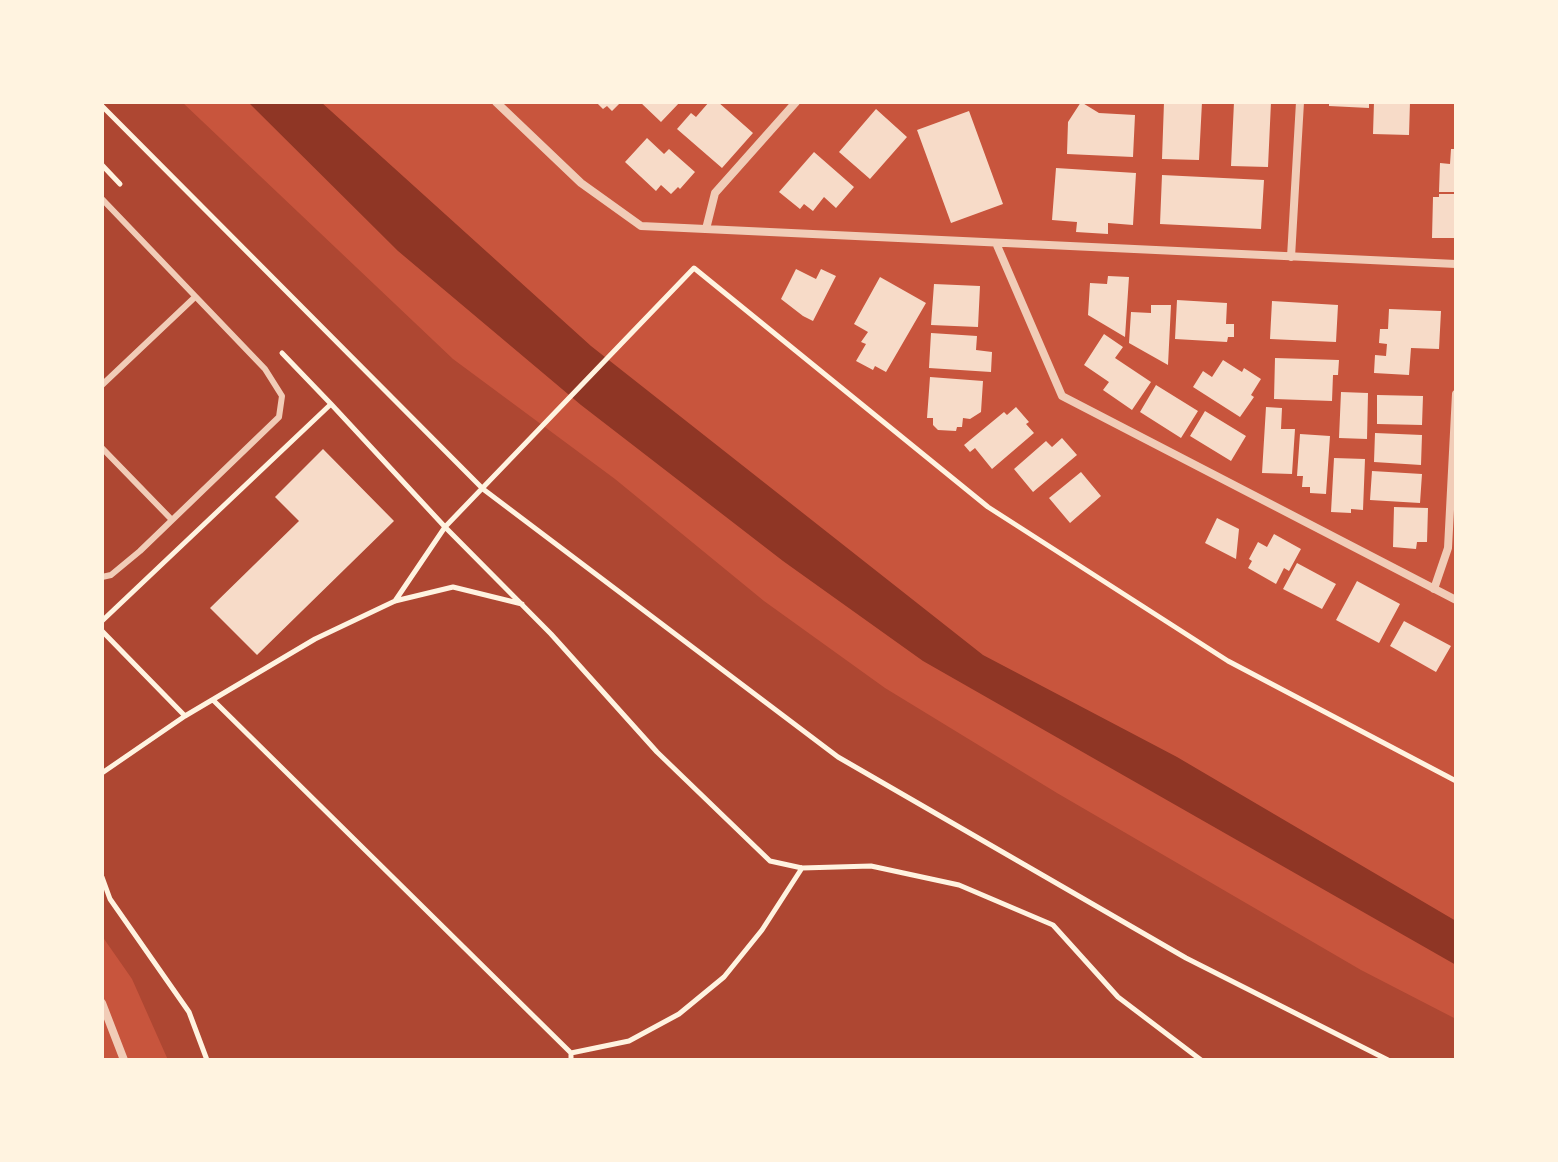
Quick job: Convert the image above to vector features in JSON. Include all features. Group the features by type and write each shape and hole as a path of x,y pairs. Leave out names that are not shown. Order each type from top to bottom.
{"street":[{"path":"496,102 581,183 641,226 1456,264"},
{"path":"504,110 512,102"},
{"path":"706,229 715,193 796,102"},
{"path":"1291,257 1300,102"},
{"path":"996,243 1062,396 1456,600"},
{"path":"1434,589 1448,548 1454,481 1456,394"},
{"path":"102,1003 124,1060"}],"lane":[{"path":"102,199 265,369 282,396 279,417 172,520 111,575 102,577"},
{"path":"102,385 195,297"},
{"path":"102,448 172,520"}],"path":[{"path":"102,106 483,489 838,757 1186,958 1388,1060"},
{"path":"395,601 445,527 694,268 988,507 1228,661 1456,781"},
{"path":"102,621 331,404 445,527 551,634 657,752 770,861 802,868 871,866 959,885 1053,925 1118,997 1201,1060"},
{"path":"102,773 185,716 315,639 395,601 453,587 522,605"},
{"path":"102,631 185,716"},
{"path":"213,700 571,1057 629,1041 679,1014 724,977 762,930 802,868"},
{"path":"102,877 110,899 189,1012 207,1060"}],"shaded area":[{"path":"102,102 182,102 453,359 615,479 764,601 885,688 1057,793 1361,970 1456,1019 1456,1060 168,1060 132,979 102,936"},
{"path":"248,102 321,102 591,346 983,655 1177,757 1456,921 1456,965 923,661 783,561 581,405 398,251"}],"building":[{"path":"596,102 621,102 612,111 607,106 603,109"},
{"path":"640,102 680,102 661,122"},
{"path":"709,102 718,102 753,133 722,168 677,129 691,113 696,117"},
{"path":"1081,102 1099,113 1135,115 1133,157 1067,154 1068,122"},
{"path":"1164,102 1202,102 1199,160 1162,159"},
{"path":"1234,102 1271,102 1268,167 1231,166"},
{"path":"1329,102 1369,102 1369,108 1329,106"},
{"path":"1374,102 1410,102 1409,135 1373,134"},
{"path":"876,109 907,137 870,179 839,152"},
{"path":"969,111 1003,204 951,223 917,130"},
{"path":"647,138 664,154 669,149 695,172 671,194 661,185 656,191 625,162"},
{"path":"1451,149 1456,149 1456,192 1439,192 1440,163 1450,164"},
{"path":"814,152 854,187 836,208 824,197 813,211 804,204 800,209 779,192"},
{"path":"1056,168 1136,173 1133,225 1108,223 1108,234 1076,232 1077,222 1052,220"},
{"path":"1162,175 1264,180 1261,229 1160,224"},
{"path":"1439,194 1456,194 1456,238 1432,238 1433,197 1439,197"},
{"path":"796,269 816,279 821,269 836,276 813,321 781,299"},
{"path":"1108,276 1129,277 1125,337 1088,315 1090,283 1107,284"},
{"path":"880,277 926,303 886,372 875,366 873,370 856,361 866,344 861,342 868,332 854,324"},
{"path":"934,284 980,286 978,327 931,325"},
{"path":"1177,300 1227,303 1226,324 1234,324 1234,337 1228,337 1227,342 1175,339"},
{"path":"1272,301 1338,305 1336,342 1270,339"},
{"path":"1151,305 1171,305 1168,365 1129,343 1131,312 1151,313"},
{"path":"1389,309 1441,311 1439,349 1411,348 1409,375 1374,373 1375,355 1386,356 1387,344 1379,343 1380,329 1388,329"},
{"path":"931,333 977,336 976,350 992,352 991,372 929,368"},
{"path":"1104,334 1123,347 1115,358 1151,382 1132,410 1103,390 1109,382 1084,365"},
{"path":"1275,358 1339,360 1338,375 1333,375 1332,401 1274,399"},
{"path":"1223,360 1261,379 1251,395 1254,397 1240,417 1193,387 1203,371 1212,377"},
{"path":"930,377 983,381 981,412 970,419 963,418 962,427 957,427 956,431 938,430 933,425 933,418 927,418"},
{"path":"1156,385 1198,411 1181,438 1140,412"},
{"path":"1341,392 1368,393 1367,439 1339,438"},
{"path":"1377,395 1423,396 1422,425 1377,424"},
{"path":"1016,407 1034,433 992,469 975,448 970,452 964,445 1004,412 1007,415"},
{"path":"1266,407 1282,408 1281,429 1295,429 1292,474 1262,473"},
{"path":"1205,411 1246,436 1231,461 1190,436"},
{"path":"1375,433 1422,435 1421,465 1374,462"},
{"path":"1300,434 1330,436 1326,494 1310,493 1310,487 1302,487 1303,476 1297,476"},
{"path":"1062,438 1077,455 1033,492 1014,469 1046,441 1052,447"},
{"path":"323,449 394,521 257,655 210,608 299,521 275,497"},
{"path":"1334,458 1365,459 1363,510 1331,512"},
{"path":"1372,471 1422,474 1420,503 1370,500"},
{"path":"1081,472 1101,496 1070,523 1049,498"},
{"path":"1394,507 1428,508 1427,542 1417,542 1416,549 1393,547"},
{"path":"1217,518 1239,529 1236,559 1205,543"},
{"path":"1274,534 1301,549 1289,571 1284,568 1276,584 1248,568 1258,542 1267,547"},
{"path":"1297,563 1336,584 1322,609 1283,589"},
{"path":"1357,581 1400,604 1379,643 1336,620"},
{"path":"1404,621 1451,646 1436,672 1390,646"}]}
